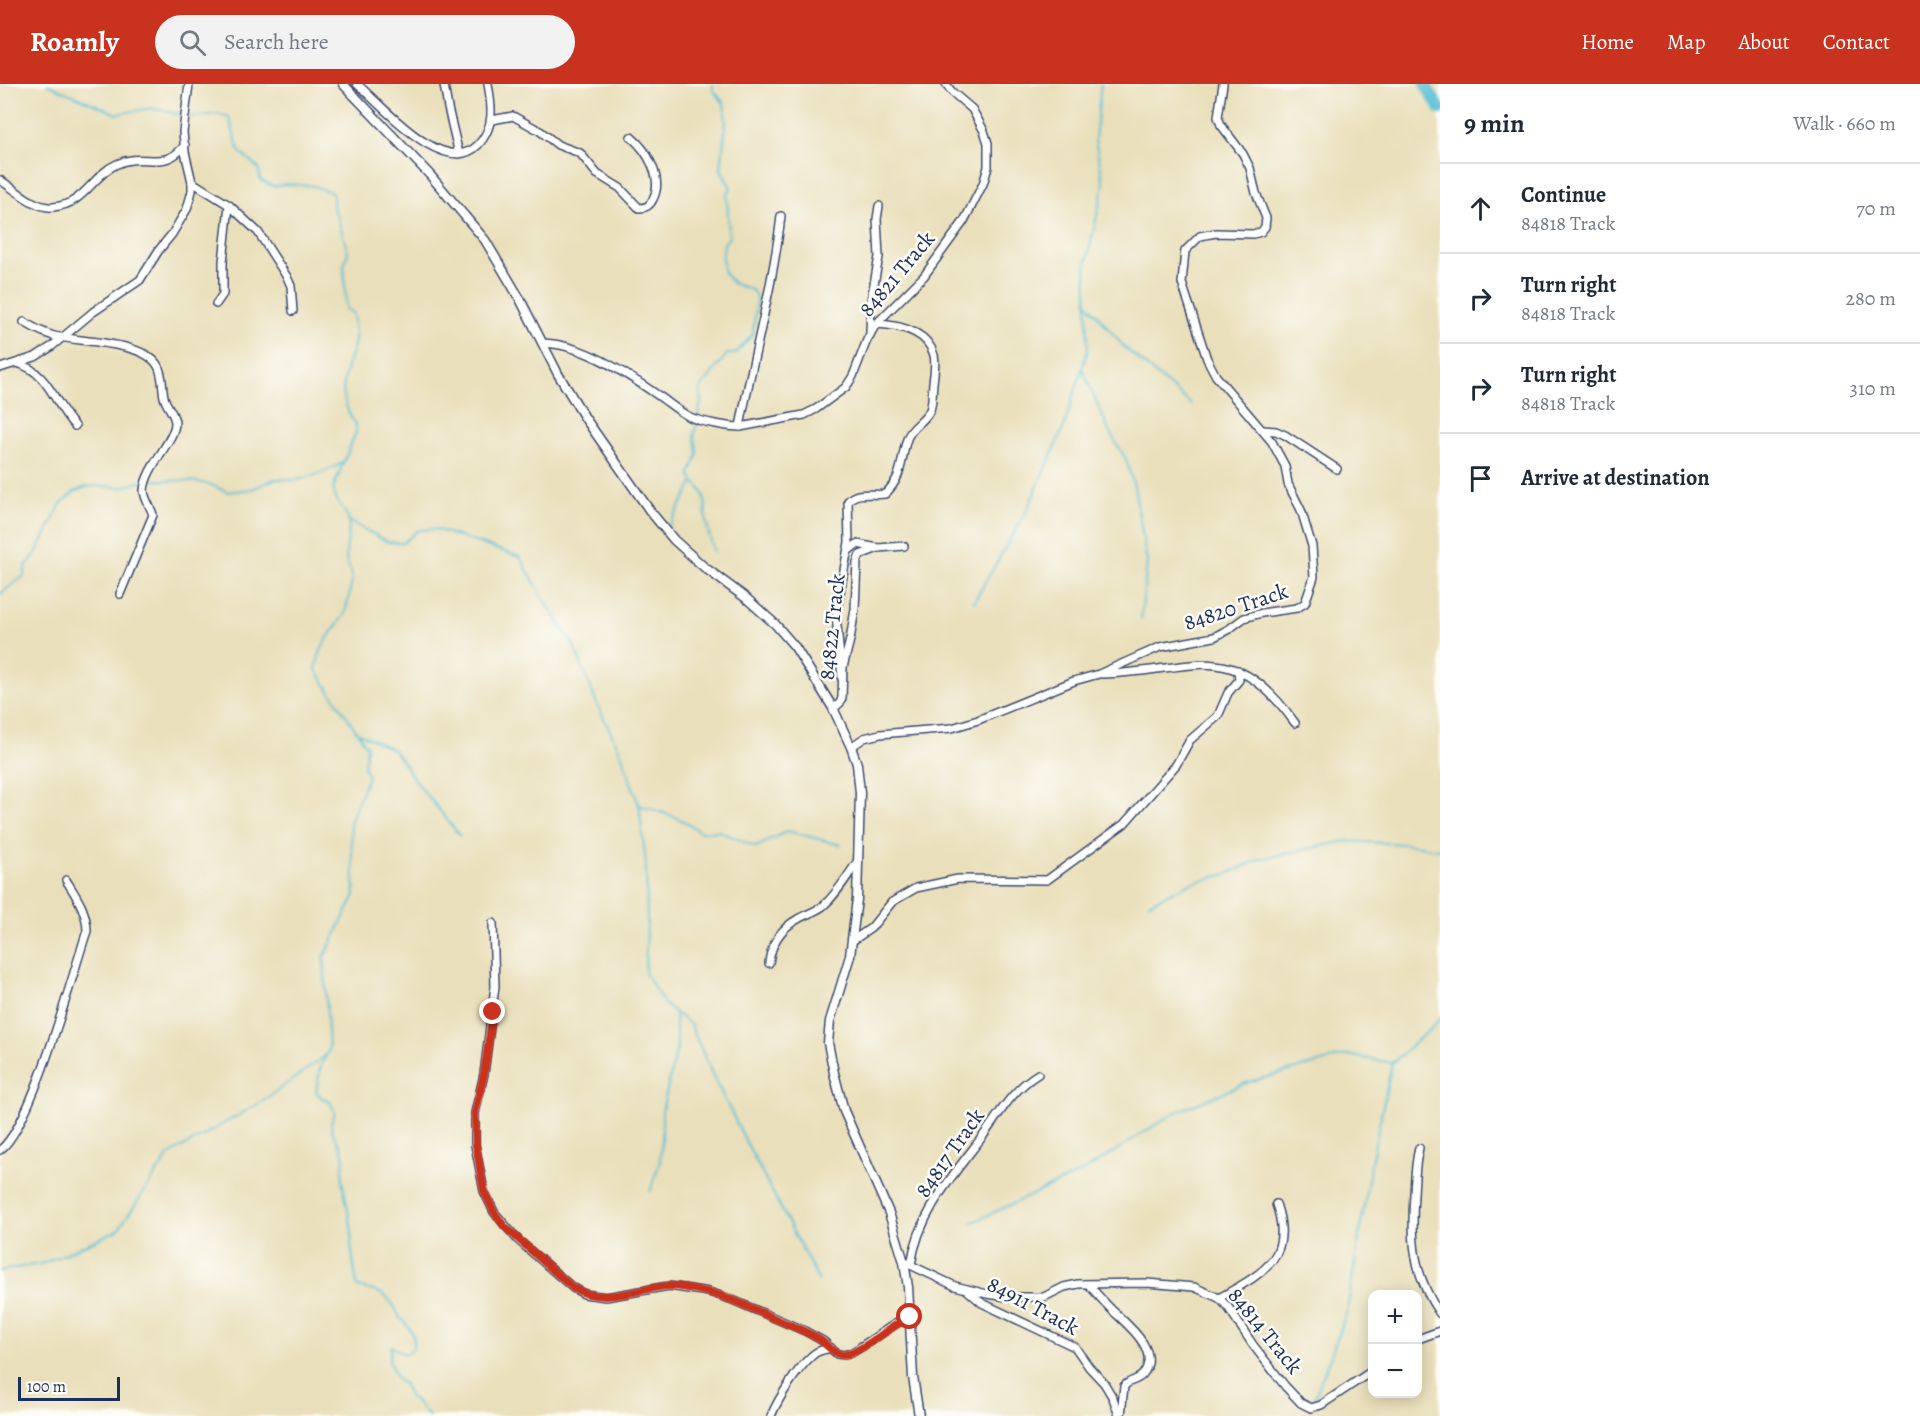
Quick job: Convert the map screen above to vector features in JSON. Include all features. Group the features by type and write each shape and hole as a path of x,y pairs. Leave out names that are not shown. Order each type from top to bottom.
{"street":[{"path":"0,368 35,357 93,312 140,280 187,209 192,182 183,132 189,84"},
{"path":"344,84 430,175 485,240 585,418 650,511 674,540 704,567 746,598 775,624 795,647 833,709 851,747 860,793 857,899 852,941 830,1021 830,1053 844,1111 889,1214 907,1263 912,1367 919,1416"},
{"path":"357,84 397,121 432,147 443,152 459,154 472,151 481,141 492,120 488,84"},
{"path":"490,94 496,84"},
{"name":"84821 Track","path":"542,343 562,345 592,357 644,386 689,417 730,426 740,427 804,415 833,398 846,387 853,376 876,324 924,276 964,221 983,184 988,167 988,143 984,131 972,109 946,84"},
{"name":"84820 Track","path":"851,747 864,738 880,734 952,728 1074,681 1099,674 1160,647 1214,637 1244,618 1262,612 1297,608 1305,603 1314,577 1312,546 1301,510 1288,484 1282,460 1263,430 1216,376 1207,359 1182,283 1185,251 1200,236 1216,233 1253,234 1261,232 1265,227 1266,218 1256,193 1250,168 1244,154 1218,117 1223,84"},
{"path":"444,85 459,154"},
{"path":"492,120 513,116 540,131 558,145 580,153 597,174 620,188 639,208 644,208 649,206 654,198 658,182 641,147 631,137"},
{"path":"0,180 44,207 64,205 82,196 115,164 128,160 170,159 177,155 185,144"},
{"path":"192,182 229,205 258,232 291,286 293,311"},
{"path":"216,304 223,294 223,262 229,205"},
{"path":"870,335 871,300 879,257 877,219 879,206"},
{"path":"740,427 751,368 773,277 781,216"},
{"path":"24,322 40,331 62,338 121,346 138,351 152,359 160,370 165,401 175,421 174,429 157,456 147,480 144,490 153,515 120,594"},
{"path":"842,679 836,615 848,552 848,501 857,494 885,494 891,488 906,451 907,439 912,430 930,412 934,358 925,341 911,330 896,325 876,324"},
{"path":"15,363 26,365 43,378 60,408 75,426"},
{"path":"1263,430 1276,431 1285,435 1337,469"},
{"path":"848,552 857,544 878,548 904,546"},
{"name":"84822 Track","path":"833,709 842,698 842,679 853,626 857,562 860,555 878,548"},
{"path":"1099,674 1123,674 1212,663 1224,664 1248,675 1280,701 1295,723"},
{"path":"852,941 871,928 892,902 916,888 958,879 1047,880 1124,824 1176,765 1190,740 1218,716 1225,699 1239,680 1238,670"},
{"path":"769,963 770,953 783,930 796,919 816,910 829,900 857,862"},
{"path":"0,1150 19,1124 38,1078 87,931 84,910 66,880"},
{"path":"493,923 495,986 484,1074 475,1113 476,1145 484,1191 504,1226 573,1288 584,1294 606,1297 669,1286 709,1292 795,1326 823,1341 837,1354 845,1355 853,1352 895,1324 910,1317"},
{"name":"84817 Track","path":"907,1263 918,1234 943,1188 1010,1097 1025,1082 1038,1074"},
{"path":"1419,1148 1415,1167 1412,1226 1414,1252 1420,1276 1431,1301 1440,1314"},
{"path":"1219,1298 1261,1272 1279,1252 1282,1242 1281,1218 1276,1204"},
{"path":"907,1263 966,1290"},
{"name":"84814 Track","path":"966,1290 1008,1297 1044,1297 1064,1287 1147,1283 1180,1284 1194,1287 1219,1298 1228,1307 1253,1346 1285,1386 1306,1407 1315,1408 1321,1405 1368,1374"},
{"path":"1089,1285 1113,1311 1128,1323 1144,1344 1147,1353 1147,1368 1144,1373 1124,1386 1120,1416"},
{"name":"84911 Track","path":"966,1290 982,1303 1076,1347 1089,1367 1104,1383 1120,1416"},
{"path":"1422,1338 1440,1331"},
{"path":"771,1416 787,1386 799,1370 814,1354 831,1348"}],"waterway":[{"path":"47,84 117,114 151,108 183,115"},
{"path":"697,417 701,403 700,389 727,354 735,354 753,334 756,306 756,296 752,290 734,284 724,273 722,258 724,244 729,237 727,196 731,188 721,170 726,120 724,103 713,90 713,84"},
{"path":"974,602 1027,510 1064,427 1088,349 1086,264 1104,184 1095,140 1101,84"},
{"path":"1425,84 1440,109"},
{"path":"190,117 217,114 229,117 239,151 259,169 260,180 273,186 290,184 314,186 330,192 348,253 344,265 346,309 353,313 355,338 344,377 343,393 347,409 356,425 356,432 334,486 334,492 336,500 348,518 346,559 352,577 343,617 322,648 316,670 367,747 364,767 368,776 350,822 355,895 324,958 329,1050 321,1065 316,1091 322,1098 329,1100 335,1112 331,1123 332,1132 341,1147 344,1159 342,1180 352,1231 351,1245 357,1287 384,1295 411,1332 414,1341 412,1349 404,1354 391,1346 389,1361 398,1381 403,1383 410,1397 429,1416"},
{"path":"1087,303 1125,348 1192,405"},
{"path":"1082,368 1109,431 1126,459 1134,486 1147,562 1141,619"},
{"path":"670,526 694,482 690,474 698,454 694,434 697,424"},
{"path":"149,480 209,484 228,492 252,489 275,479 297,480 319,474 343,463"},
{"path":"0,594 24,576 26,566 35,555 61,504 74,492 88,486 123,487 143,481"},
{"path":"694,482 704,498 708,531 714,552"},
{"path":"349,521 388,542 403,543 418,530 436,529 520,557 575,648 597,704 621,753 639,805 646,864 645,973 665,1005 690,1024 744,1138 819,1281"},
{"path":"359,733 394,750 460,836"},
{"path":"639,805 679,819 700,832 719,831 756,847 788,831 841,845"},
{"path":"1149,903 1191,883 1227,874 1260,859 1346,841 1404,844 1440,849"},
{"path":"650,1192 660,1161 662,1111 677,1047 675,1013"},
{"path":"1312,1405 1347,1312 1370,1168 1392,1063 1440,1018"},
{"path":"0,1271 44,1263 118,1230 169,1155 263,1101 326,1055"},
{"path":"971,1223 1084,1171 1174,1113 1249,1082 1347,1055 1392,1063"}],"route":[{"path":"493,1012 484,1074 475,1113 476,1145 484,1191 504,1226 573,1288 584,1294 606,1297 669,1286 709,1292 795,1326 823,1341 837,1354 845,1355 910,1317"}]}
